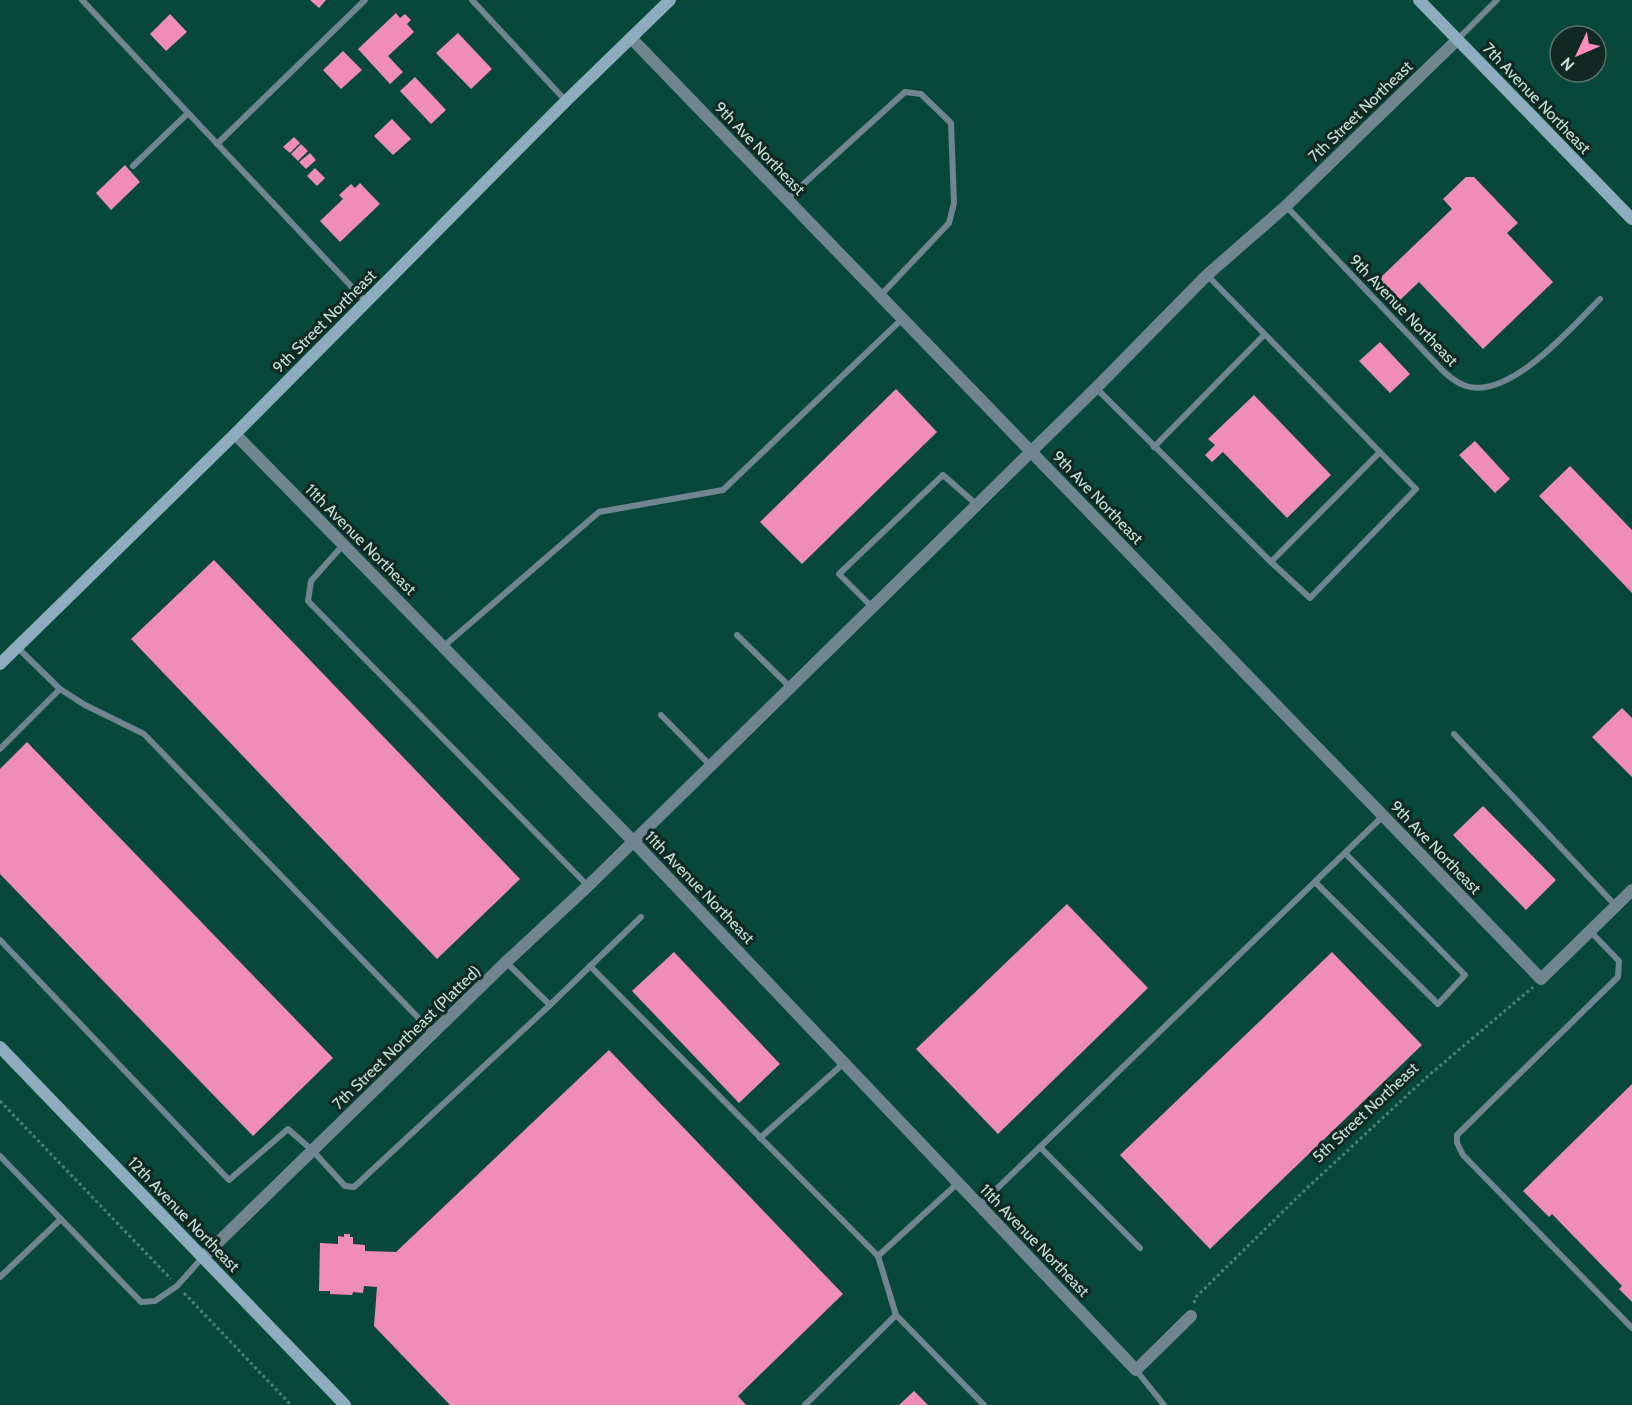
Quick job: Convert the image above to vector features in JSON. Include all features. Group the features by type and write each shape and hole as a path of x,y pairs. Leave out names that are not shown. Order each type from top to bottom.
{"street":[{"name":"9th Street Northeast","path":"0,664 235,434 566,101 670,0"},
{"name":"7th Avenue Northeast","path":"1419,0 1632,219"},
{"name":"9th Ave Northeast","path":"631,38 1541,980"},
{"name":"7th Street Northeast","path":"976,504 1096,388 1207,275 1286,206 1457,40"},
{"name":"11th Avenue Northeast","path":"235,434 633,841 1136,1370"},
{"name":"7th Street Northeast (Platted)","path":"202,1258 506,962 588,886 976,504"},
{"path":"1541,980 1632,890"},
{"name":"12th Avenue Northeast","path":"0,1047 345,1405"},
{"path":"1136,1370 1191,1316"}],"lane":[{"path":"82,0 366,302"},
{"path":"217,144 365,0"},
{"path":"472,0 566,101"},
{"path":"1457,40 1497,0"},
{"path":"787,199 905,92 921,93 951,123 954,203 949,224 880,296"},
{"path":"133,166 188,113"},
{"name":"9th Avenue Northeast","path":"1286,206 1443,371 1455,382 1467,387 1478,388 1492,385 1519,373 1542,358 1600,299"},
{"path":"1096,388 1310,598 1416,489 1207,275"},
{"path":"444,646 599,512 723,490 902,319"},
{"path":"1154,447 1264,334"},
{"path":"1271,562 1380,452"},
{"path":"872,607 839,574 944,475 976,504"},
{"path":"343,545 311,581 308,601 588,886"},
{"path":"737,635 790,687"},
{"path":"17,647 60,689 85,705 144,734 433,1033"},
{"path":"0,750 60,689"},
{"path":"661,715 710,765"},
{"path":"1454,734 1616,906"},
{"path":"980,1205 1383,816"},
{"path":"1315,882 1438,1004 1466,975 1345,853"},
{"path":"0,940 229,1180 288,1129 313,1151 345,1186 354,1187 550,1005 640,917"},
{"path":"1590,931 1618,961 1618,977 1457,1135 1457,1143 1463,1155 1632,1328"},
{"path":"506,962 550,1005"},
{"path":"590,966 878,1256 896,1315 984,1405"},
{"path":"760,1138 844,1063"},
{"path":"1040,1147 1140,1248"},
{"path":"0,1156 141,1302 155,1301 177,1286 202,1258"},
{"path":"878,1256 958,1183"},
{"path":"0,1277 61,1219"},
{"path":"805,1405 896,1315"},
{"path":"1136,1370 1164,1405"}],"path":[{"name":"5th Street Northeast","path":"1191,1316 1196,1297 1306,1189 1428,1076 1541,980"},
{"path":"0,1101 291,1405"}],"building":[{"path":"310,0 326,0 319,8"},
{"path":"396,13 400,18 405,14 411,20 407,24 414,32 388,56 403,72 390,84 358,49"},
{"path":"170,14 187,32 166,51 150,34"},
{"path":"458,33 492,69 471,89 436,53"},
{"path":"343,51 362,70 341,89 323,70"},
{"path":"415,77 446,110 431,124 400,91"},
{"path":"392,119 411,139 393,155 374,136"},
{"path":"294,137 300,143 290,153 283,147"},
{"path":"301,144 308,151 298,161 291,154"},
{"path":"310,153 316,160 306,169 299,162"},
{"path":"125,165 140,182 111,210 96,193"},
{"path":"315,168 325,178 317,186 307,176"},
{"path":"1466,177 1474,177 1518,223 1507,233 1553,282 1483,349 1419,282 1399,301 1378,280 1452,209 1443,199"},
{"path":"360,183 380,204 340,242 320,221 343,199 339,195 351,184 355,188"},
{"path":"1380,342 1410,374 1390,393 1359,361"},
{"path":"896,389 937,432 802,564 760,522"},
{"path":"1254,395 1331,475 1287,518 1223,452 1212,462 1205,455 1215,445 1208,439"},
{"path":"1475,441 1510,479 1495,493 1459,455"},
{"path":"1570,466 1632,530 1632,593 1539,496"},
{"path":"214,560 520,879 437,959 131,639"},
{"path":"1622,708 1632,718 1632,777 1592,737"},
{"path":"27,742 333,1058 253,1136 0,874 0,769"},
{"path":"1483,806 1556,880 1526,910 1453,835"},
{"path":"1067,904 1148,988 998,1134 916,1049"},
{"path":"674,952 780,1064 739,1103 632,991"},
{"path":"1332,952 1422,1045 1210,1249 1120,1155"},
{"path":"609,1050 843,1294 738,1396 746,1405 450,1405 374,1326 377,1287 364,1286 363,1293 353,1292 352,1295 319,1291 320,1243 338,1244 338,1236 344,1237 344,1234 350,1234 350,1237 353,1237 353,1244 365,1245 365,1251 396,1252"},
{"path":"1632,1084 1632,1302 1619,1289 1622,1286 1552,1214 1549,1217 1523,1191"},
{"path":"914,1391 928,1405 899,1405"}]}
